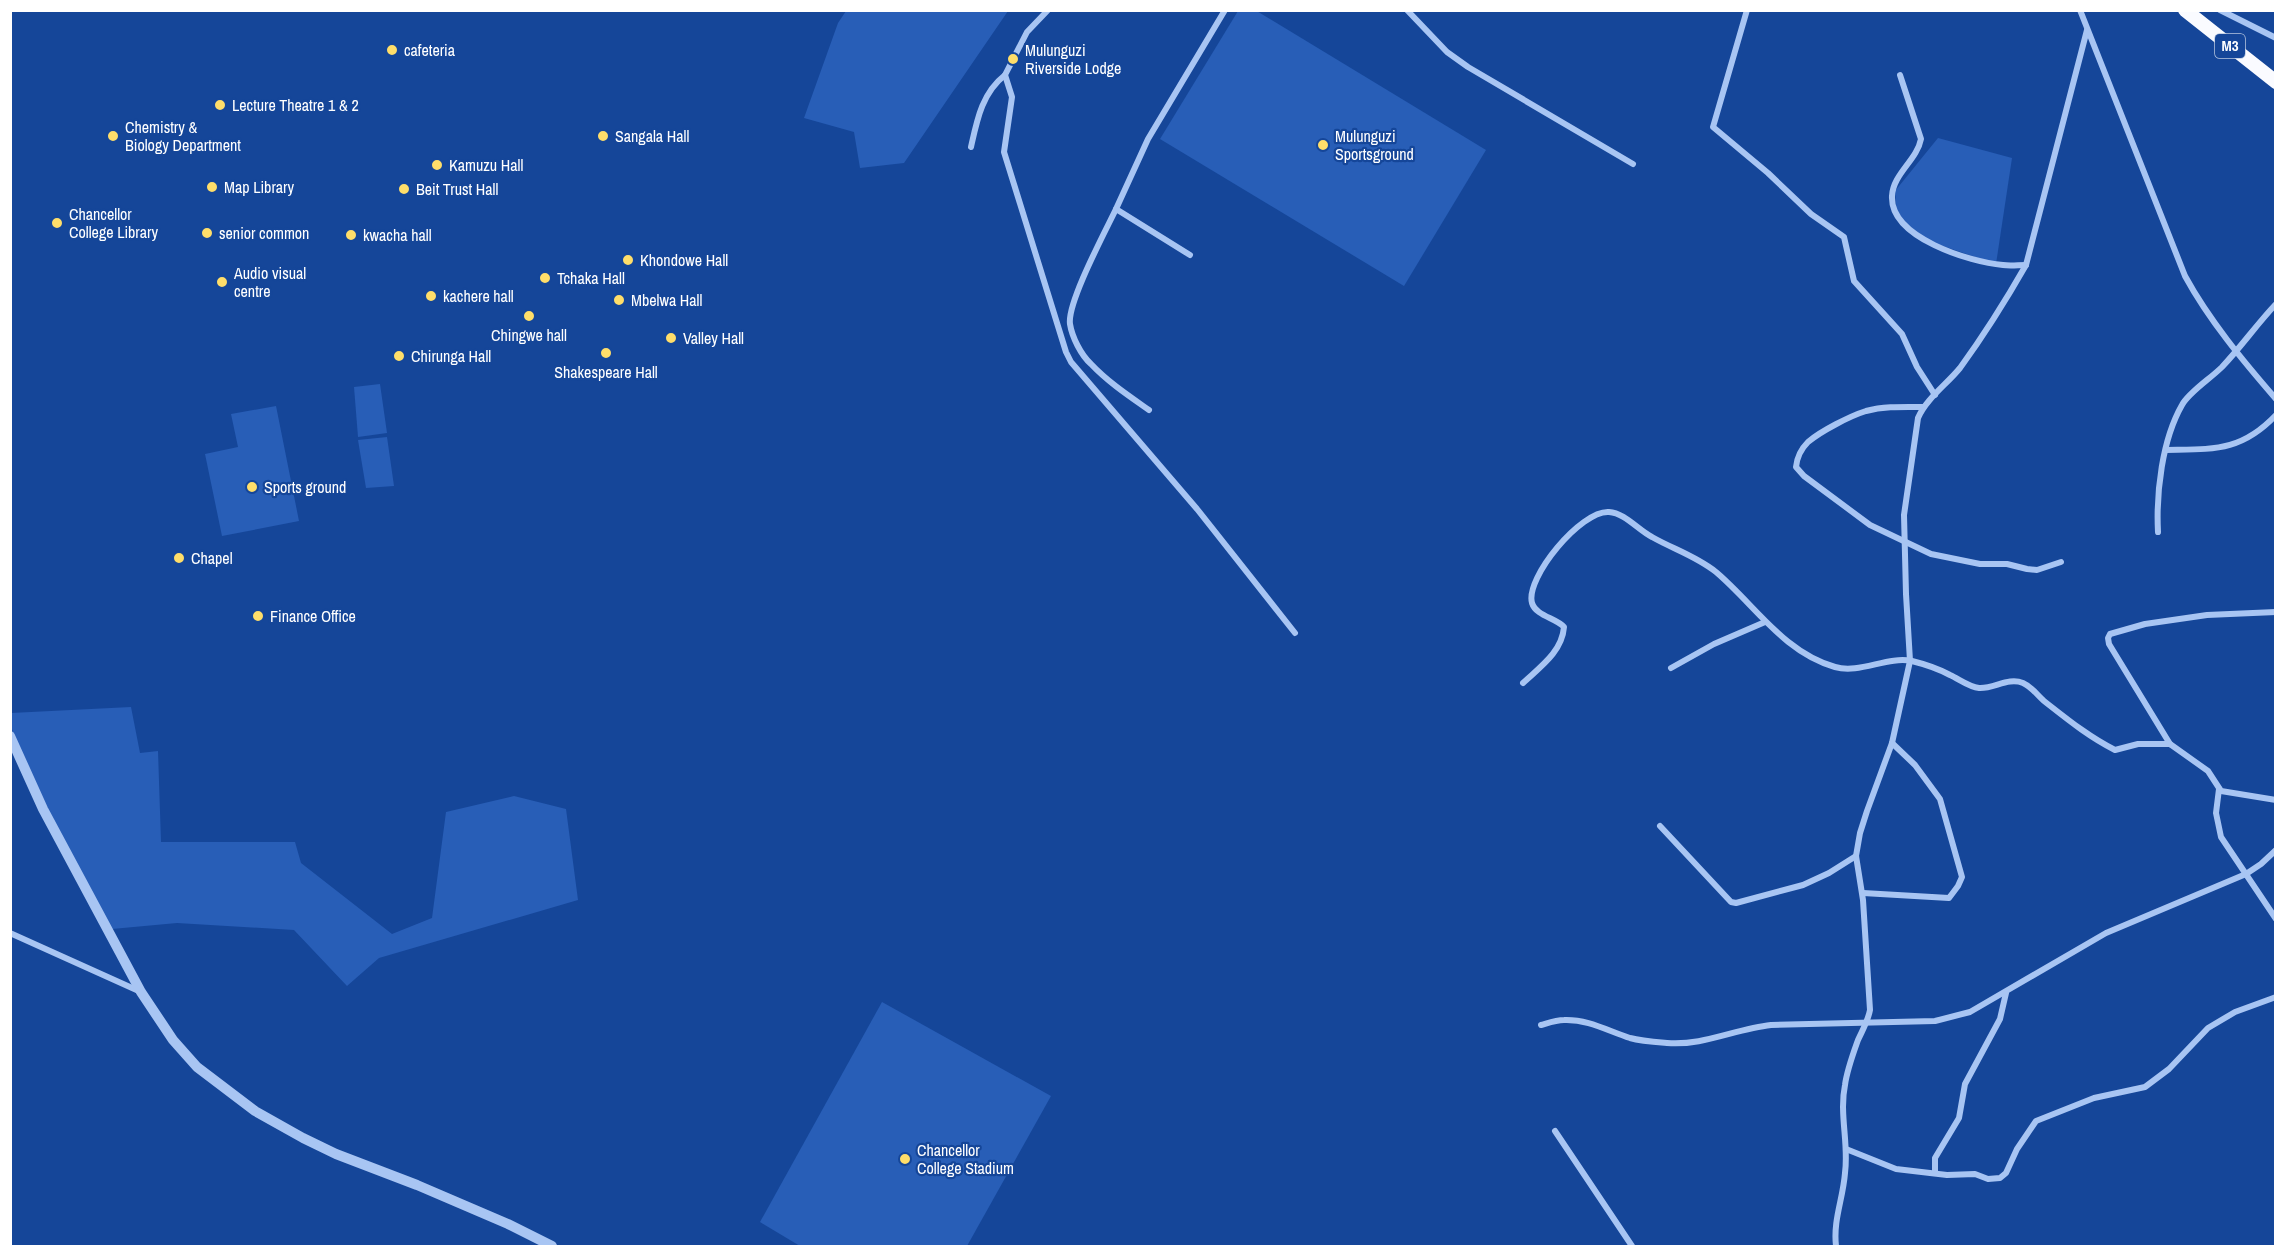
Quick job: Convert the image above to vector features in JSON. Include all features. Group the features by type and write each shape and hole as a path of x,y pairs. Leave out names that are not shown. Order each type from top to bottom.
{"highway":[{"name":"M3","path":"2189,11 2276,82"}],"street":[{"path":"971,147 984,101 998,80 1005,75 1027,32 1048,10"},
{"path":"1149,410 1110,382 1089,363 1076,342 1070,323 1072,304 1148,139 1225,10"},
{"path":"1407,10 1447,52 1461,62 1632,164"},
{"path":"1747,10 1713,126 1768,173 1810,214 1844,237 1854,281 1902,334 1917,367 1935,395"},
{"path":"2080,10 2194,294 2237,352 2275,397"},
{"path":"2220,10 2276,38"},
{"path":"1836,1246 1835,1220 1845,1174 1843,1100 1845,1083 1858,1039 1868,1022 1870,1010 1863,893 1856,856 1867,811 1892,743 1910,661 1904,515 1918,418 1923,407 1946,385 1970,355 2026,265 2087,30"},
{"path":"1005,75 1012,97 1004,152 1071,362 1197,509 1295,633"},
{"path":"1900,75 1921,139 1919,148 1897,181 1892,196 1896,215 1908,230 1932,245 1963,256 2002,265 2026,265"},
{"path":"1116,209 1190,255"},
{"path":"2158,532 2159,489 2166,450 2182,404 2237,352 2259,320 2276,304"},
{"path":"1923,407 1887,407 1865,411 1808,442 1797,457 1796,467 1804,476 1870,525 1931,554 1980,564 2007,564 2037,570 2061,562"},
{"path":"2166,450 2228,446 2249,438 2276,415"},
{"path":"1523,683 1554,654 1564,633 1564,627 1559,622 1539,612 1533,606 1532,600 1537,580 1561,542 1578,525 1594,515 1609,512 1621,516 1651,537 1694,557 1716,572 1786,641 1810,656 1837,668 1860,668 1910,661 1949,674 1976,688 2011,681 2021,682 2086,734 2115,750 2138,744 2170,744"},
{"path":"2276,612 2207,615 2145,624 2110,634 2109,644 2170,744 2208,771 2219,789 2217,827 2227,848 2276,919"},
{"path":"1671,668 1714,644 1765,622"},
{"path":"10,736 43,809 141,992 188,1059 255,1111 336,1154 498,1219 552,1246"},
{"path":"1863,893 1949,898 1962,877 1940,799 1915,765 1892,743"},
{"path":"2219,789 2276,800"},
{"path":"1660,826 1731,902 1736,903 1803,885 1829,873 1856,856"},
{"path":"1541,1025 1561,1020 1580,1021 1632,1038 1668,1044 1688,1044 1714,1039 1748,1028 1935,1021 1970,1012 2106,933 2246,874 2276,850"},
{"path":"10,933 141,992"},
{"path":"1935,1173 1935,1158 1959,1118 1965,1084 2000,1019 2006,993"},
{"path":"1846,1149 1896,1170 1947,1175 1976,1174 1988,1179 2000,1178 2006,1173 2017,1149 2036,1121 2094,1098 2145,1088 2169,1069 2208,1028 2235,1012 2276,997"},
{"path":"1555,1131 1632,1246"}],"shaded area":[{"name":"Mulunguzi Sportsground","path":"1255,10 1486,150 1404,286 1160,139 1238,11"},
{"path":"846,11 1008,11 904,163 860,168 854,132 804,118 838,23"},
{"path":"1938,138 2012,158 1996,264 1928,241 1897,216 1895,191"},
{"path":"380,384 387,433 358,437 354,387"},
{"name":"Sports ground","path":"276,406 299,521 222,536 205,454 238,447 231,414"},
{"path":"387,437 394,486 366,488 358,440"},
{"path":"131,707 140,753 158,751 161,842 295,842 301,863 392,934 432,918 446,812 514,796 566,809 578,900 379,958 347,986 294,930 177,923 112,929 39,797 11,727 11,713"},
{"name":"Chancellor College Stadium","path":"882,1002 1051,1096 967,1246 800,1246 760,1222"}],"place":[{"name":"cafeteria","path":"392,50"},
{"name":"Mulunguzi Riverside Lodge","path":"1013,59"},
{"name":"Lecture Theatre 1 & 2","path":"220,105"},
{"name":"Chemistry & Biology Department","path":"113,136"},
{"name":"Sangala Hall","path":"603,136"},
{"name":"Mulunguzi Sportsground","path":"1323,145"},
{"name":"Kamuzu Hall","path":"437,165"},
{"name":"Map Library","path":"212,187"},
{"name":"Beit Trust Hall","path":"404,189"},
{"name":"Chancellor College Library","path":"57,223"},
{"name":"senior common","path":"207,233"},
{"name":"kwacha hall","path":"351,235"},
{"name":"Khondowe Hall","path":"628,260"},
{"name":"Tchaka Hall","path":"545,278"},
{"name":"Audio visual centre","path":"222,282"},
{"name":"kachere hall","path":"431,296"},
{"name":"Mbelwa Hall","path":"619,300"},
{"name":"Chingwe hall","path":"529,316"},
{"name":"Valley Hall","path":"671,338"},
{"name":"Shakespeare Hall","path":"606,353"},
{"name":"Chirunga Hall","path":"399,356"},
{"name":"Sports ground","path":"252,487"},
{"name":"Chapel","path":"179,558"},
{"name":"Finance Office","path":"258,616"},
{"name":"Chancellor College Stadium","path":"905,1159"}]}
